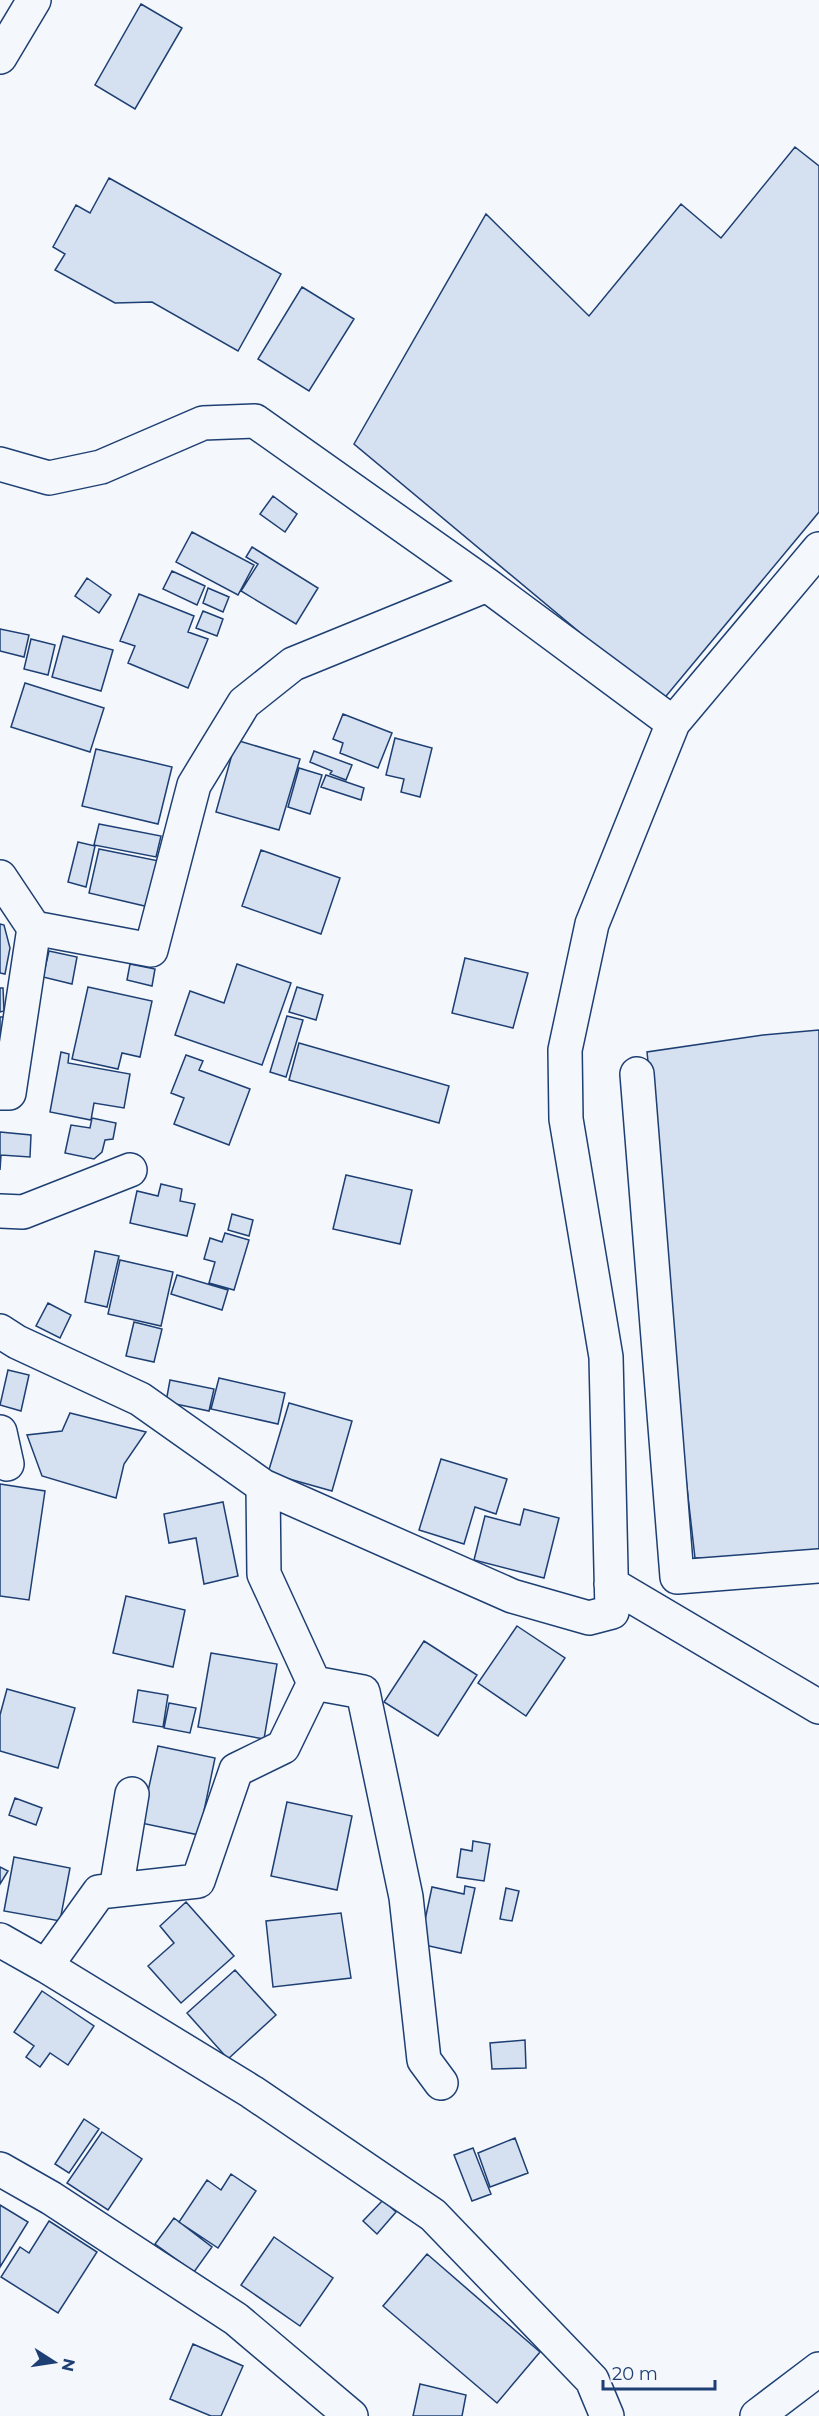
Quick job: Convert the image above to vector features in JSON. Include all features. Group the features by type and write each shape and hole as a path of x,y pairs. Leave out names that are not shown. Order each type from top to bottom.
{"street":[{"path":"0,57 34,0"},
{"path":"0,464 50,478 101,467 203,423 255,421 487,585 673,723"},
{"path":"0,1332 140,1399 263,1486 512,1596 589,1618 612,1612 606,1357 566,1119 565,1050 592,924 673,723 819,549"},
{"path":"34,928 151,950 194,785 244,703 293,664 487,585"},
{"path":"0,877 34,928 9,1093 0,1093"},
{"path":"637,1074 677,1576 819,1566"},
{"path":"0,1211 23,1212 130,1170"},
{"path":"0,1432 7,1464"},
{"path":"263,1486 264,1574 314,1683"},
{"path":"611,1584 819,1707"},
{"path":"46,1966 99,1892 198,1881 236,1770 283,1747 314,1683"},
{"path":"314,1683 363,1692 406,1897 424,2060 441,2083"},
{"path":"116,1890 132,1794"},
{"path":"0,1940 252,2092 433,2215 592,2380 607,2416"},
{"path":"0,2169 51,2199 236,2319 351,2416"},
{"path":"757,2416 819,2369"}],"building":[{"path":"141,4 182,28 135,109 95,85"},
{"path":"795,147 819,166 819,512 662,701 354,444 486,214 589,316 681,204 721,238"},
{"path":"109,178 281,274 238,351 152,302 115,303 55,270 65,254 53,247 76,205 90,213"},
{"path":"302,287 354,319 309,391 258,359"},
{"path":"273,496 297,514 285,532 260,514"},
{"path":"192,532 254,565 238,595 176,562"},
{"path":"252,547 318,588 296,624 241,591 258,564 246,557"},
{"path":"172,571 205,586 197,605 163,589"},
{"path":"87,578 111,595 99,613 75,596"},
{"path":"208,588 229,597 223,612 203,603"},
{"path":"139,594 194,616 188,632 208,639 188,688 128,663 135,646 120,641"},
{"path":"203,611 223,619 217,636 196,628"},
{"path":"0,629 29,635 24,657 0,651"},
{"path":"63,636 113,650 101,691 52,677"},
{"path":"31,639 55,645 48,675 24,669"},
{"path":"25,683 104,708 90,752 11,727"},
{"path":"343,714 392,733 378,768 340,753 343,743 333,739"},
{"path":"395,738 432,748 420,797 401,792 404,779 386,775"},
{"path":"236,740 300,759 279,830 216,812"},
{"path":"96,749 172,767 158,824 82,806"},
{"path":"314,751 352,765 346,780 310,762"},
{"path":"299,768 322,775 310,814 288,807"},
{"path":"326,775 364,788 361,800 321,787"},
{"path":"99,824 161,836 156,857 94,845"},
{"path":"78,842 95,846 86,887 68,882"},
{"path":"99,849 159,861 149,907 89,893"},
{"path":"261,850 340,878 321,934 242,906"},
{"path":"0,924 4,925 10,948 5,974 0,973"},
{"path":"49,951 77,957 72,984 43,977"},
{"path":"465,958 528,973 513,1028 452,1013"},
{"path":"130,964 155,969 152,986 127,980"},
{"path":"237,964 291,983 262,1065 175,1035 190,991 224,1003"},
{"path":"88,987 152,1001 140,1057 122,1053 118,1069 72,1059"},
{"path":"297,987 323,995 316,1020 289,1012"},
{"path":"0,988 3,988 4,1011 0,1012"},
{"path":"287,1016 303,1020 286,1077 270,1072"},
{"path":"0,1017 5,1017 0,1045"},
{"path":"819,1030 819,1554 800,1558 695,1558 661,1259 658,1157 647,1052 763,1035"},
{"path":"299,1043 449,1086 439,1123 289,1080"},
{"path":"61,1052 69,1054 68,1063 130,1074 124,1108 94,1103 91,1120 50,1112"},
{"path":"186,1055 203,1061 199,1070 250,1089 229,1145 174,1124 184,1098 171,1093"},
{"path":"92,1118 116,1123 113,1139 105,1140 102,1152 94,1159 65,1153 71,1125 90,1128"},
{"path":"0,1132 31,1135 30,1157 1,1155 0,1170"},
{"path":"346,1175 412,1190 400,1244 333,1229"},
{"path":"161,1184 182,1189 180,1201 195,1204 187,1236 130,1223 137,1191 158,1196"},
{"path":"232,1214 253,1220 249,1236 228,1230"},
{"path":"225,1233 249,1240 234,1290 209,1283 215,1262 204,1259 210,1238 222,1242"},
{"path":"95,1251 119,1256 107,1307 85,1302"},
{"path":"120,1260 173,1272 161,1326 108,1314"},
{"path":"177,1275 228,1290 222,1310 171,1294"},
{"path":"48,1303 71,1315 60,1338 36,1326"},
{"path":"134,1322 162,1329 154,1362 126,1356"},
{"path":"8,1370 29,1375 21,1411 0,1405"},
{"path":"219,1378 285,1393 278,1424 211,1409"},
{"path":"170,1380 214,1389 209,1411 166,1402"},
{"path":"289,1403 352,1421 332,1491 268,1473"},
{"path":"70,1413 146,1432 124,1464 116,1498 42,1476 27,1435 62,1431"},
{"path":"441,1459 507,1479 496,1514 475,1507 464,1544 419,1530"},
{"path":"0,1484 45,1491 29,1600 0,1596"},
{"path":"223,1502 238,1576 204,1584 196,1538 169,1543 164,1514"},
{"path":"524,1509 559,1518 544,1578 474,1560 485,1516 520,1525"},
{"path":"126,1596 185,1610 173,1667 113,1653"},
{"path":"517,1626 565,1658 526,1716 478,1683"},
{"path":"424,1641 477,1675 438,1736 384,1702"},
{"path":"211,1653 277,1664 264,1739 198,1727"},
{"path":"7,1689 75,1708 58,1768 0,1751 0,1715"},
{"path":"138,1690 168,1695 163,1727 133,1722"},
{"path":"169,1703 196,1708 190,1733 164,1728"},
{"path":"158,1746 215,1758 199,1835 141,1823"},
{"path":"15,1798 42,1808 36,1825 9,1815"},
{"path":"287,1802 352,1816 337,1890 271,1876"},
{"path":"473,1841 490,1844 484,1881 457,1877 461,1849 472,1851"},
{"path":"14,1857 70,1868 60,1921 4,1911"},
{"path":"0,1867 8,1871 0,1884"},
{"path":"465,1886 475,1888 461,1953 420,1944 432,1887 464,1894"},
{"path":"506,1888 519,1891 512,1921 500,1919"},
{"path":"186,1902 234,1956 181,2003 148,1966 174,1943 160,1926"},
{"path":"341,1913 351,1978 273,1987 266,1921"},
{"path":"235,1970 276,2015 228,2059 187,2013"},
{"path":"42,1991 94,2026 68,2065 50,2053 40,2067 26,2057 34,2046 14,2032"},
{"path":"525,2040 526,2068 492,2069 490,2043"},
{"path":"84,2119 99,2129 69,2173 55,2164"},
{"path":"102,2132 142,2159 108,2210 67,2183"},
{"path":"515,2138 528,2173 490,2187 478,2153"},
{"path":"473,2148 491,2194 472,2201 454,2155"},
{"path":"231,2174 256,2191 218,2248 179,2222 207,2180 221,2190"},
{"path":"383,2200 396,2212 377,2234 363,2221"},
{"path":"0,2205 28,2222 0,2267"},
{"path":"174,2218 212,2247 194,2272 155,2244"},
{"path":"49,2221 97,2252 58,2313 1,2277 20,2247 29,2253"},
{"path":"274,2237 333,2278 300,2326 241,2285"},
{"path":"427,2254 540,2352 497,2403 383,2306"},
{"path":"193,2344 243,2366 221,2416 211,2416 170,2399"},
{"path":"420,2384 466,2395 462,2416 413,2416"}]}
